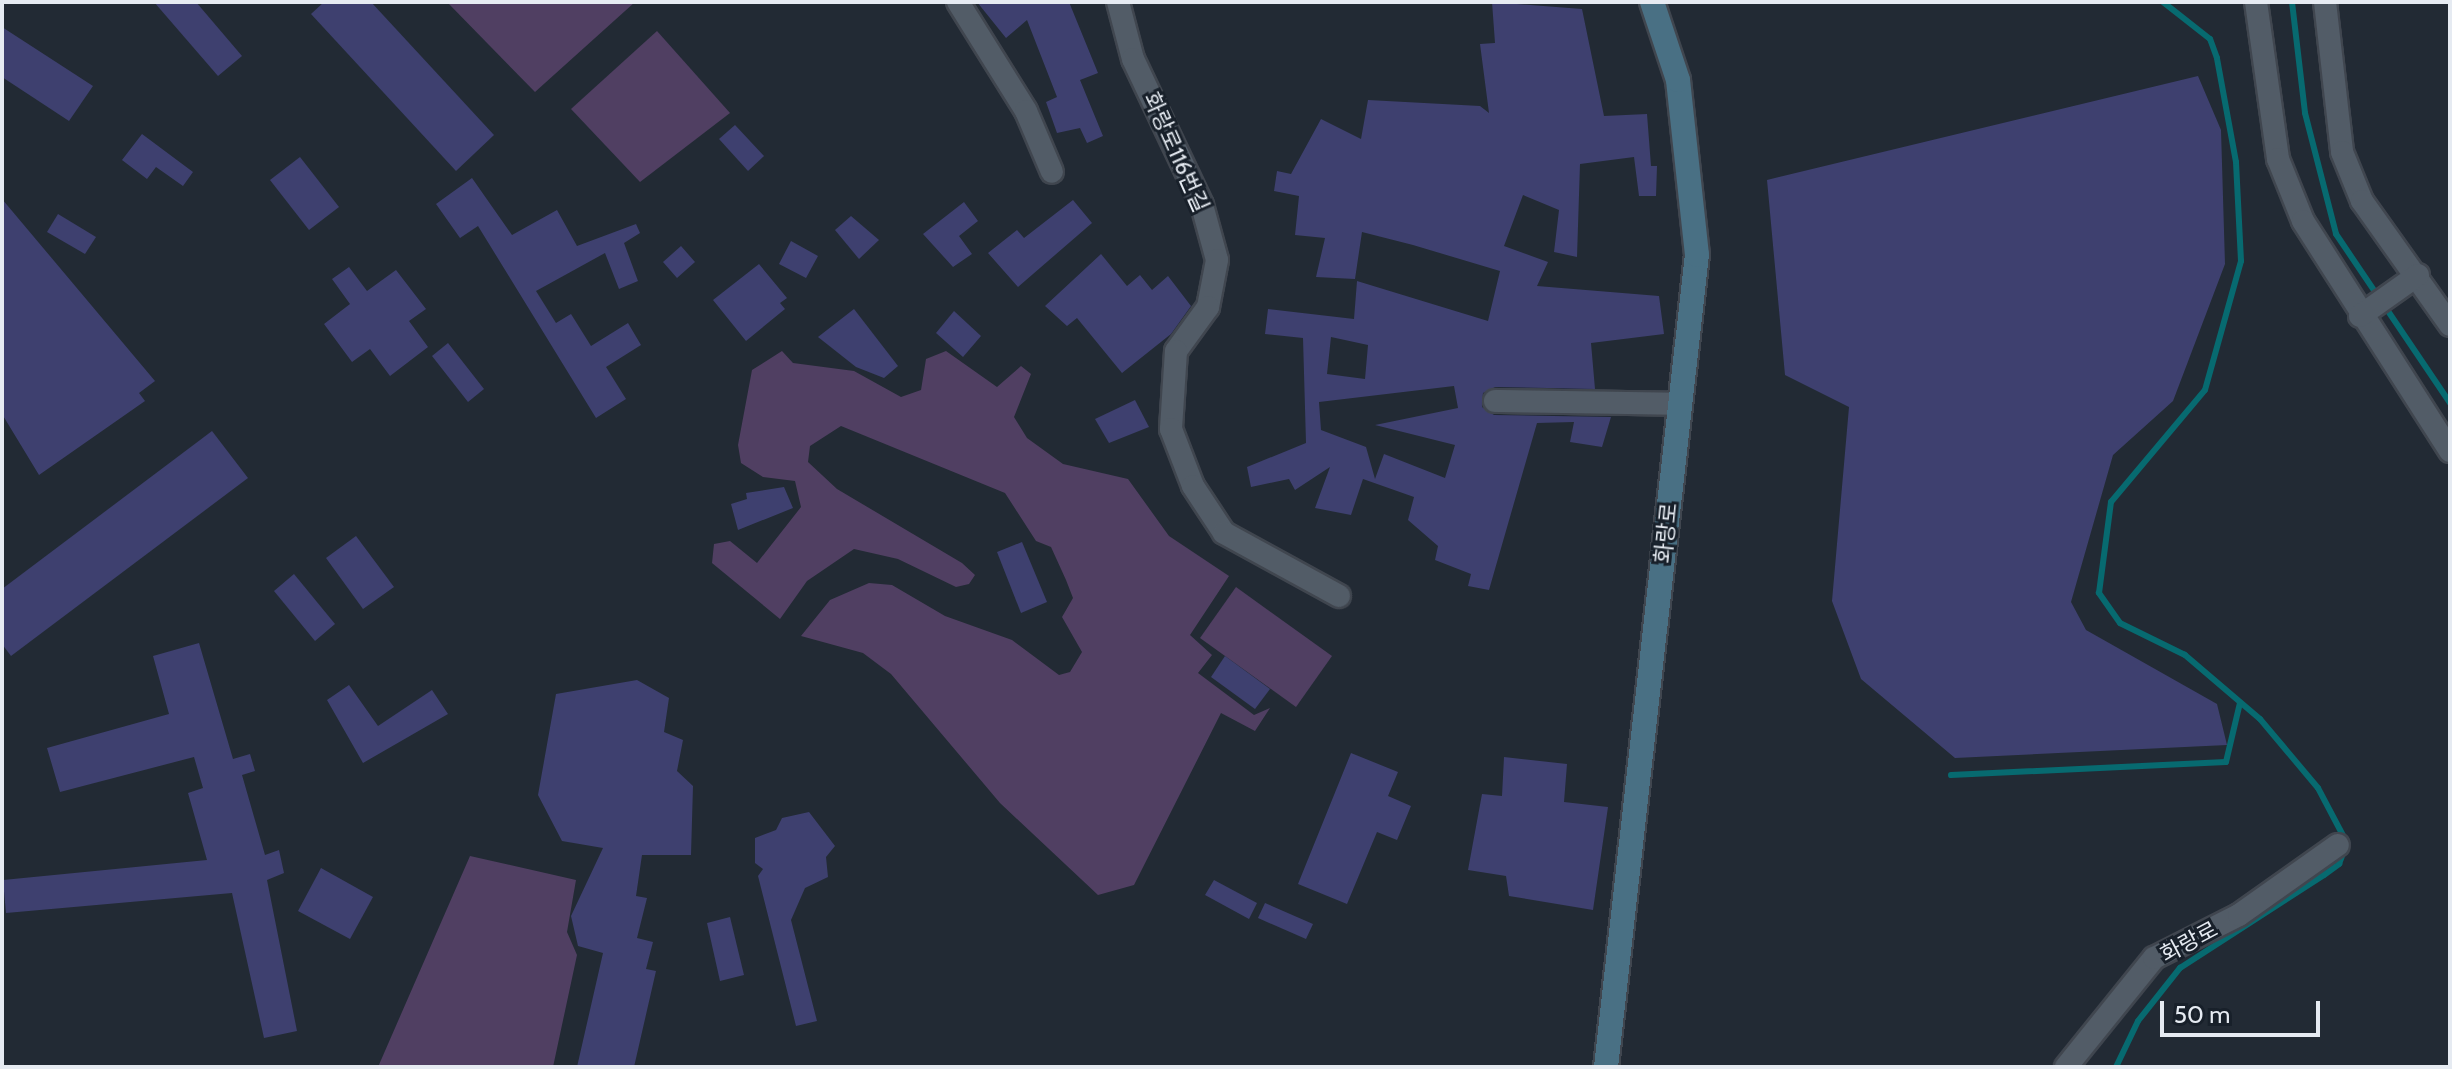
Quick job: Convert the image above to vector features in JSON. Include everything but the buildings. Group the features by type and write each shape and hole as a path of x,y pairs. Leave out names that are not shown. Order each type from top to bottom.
{"main road":[{"name":"화랑로","path":"1606,1067 1697,255 1678,80 1652,2"}],"street":[{"path":"958,2 1026,111 1052,172"},
{"name":"화랑로116번길","path":"1118,2 1133,59 1202,205 1217,260 1208,307 1176,351 1171,429 1193,486 1224,533 1339,596"},
{"path":"2256,2 2278,159 2303,221 2360,316 2450,451"},
{"path":"2325,2 2342,152 2362,201 2418,275 2450,325"},
{"path":"2360,316 2418,275"},
{"path":"1495,401 1680,404"},
{"name":"화랑로","path":"2066,1067 2154,958 2239,915 2338,845"}],"shaded area":[{"path":"447,2 635,2 535,92"},
{"path":"657,31 730,113 640,182 571,109"},
{"path":"782,351 793,363 854,371 901,397 921,390 926,359 946,351 997,387 1021,366 1031,374 1014,417 1027,438 1063,464 1128,479 1169,536 1229,576 1190,635 1212,655 1198,673 1254,715 1270,708 1255,731 1221,713 1134,885 1098,895 1000,803 891,674 863,653 801,636 830,600 869,583 892,585 945,616 1012,640 1059,675 1070,672 1082,652 1062,617 1073,598 1051,547 1036,541 1005,493 841,426 810,446 808,462 837,489 962,563 975,575 969,584 956,587 898,559 854,549 807,581 780,619 712,563 714,544 730,541 757,563 801,507 795,481 763,477 741,463 738,445 752,370"},
{"path":"1236,587 1332,656 1296,707 1200,638"},
{"path":"470,856 576,880 567,932 577,955 553,1067 378,1067"}],"waterway":[{"path":"2116,1067 2138,1021 2180,968 2339,864 2347,843 2318,788 2260,719 2185,655 2120,623 2099,593 2111,502 2205,390 2241,261 2236,162 2217,58 2210,39 2163,2"},
{"path":"2292,2 2305,113 2336,234 2450,403"},
{"path":"1951,775 2226,762 2240,703"}]}
